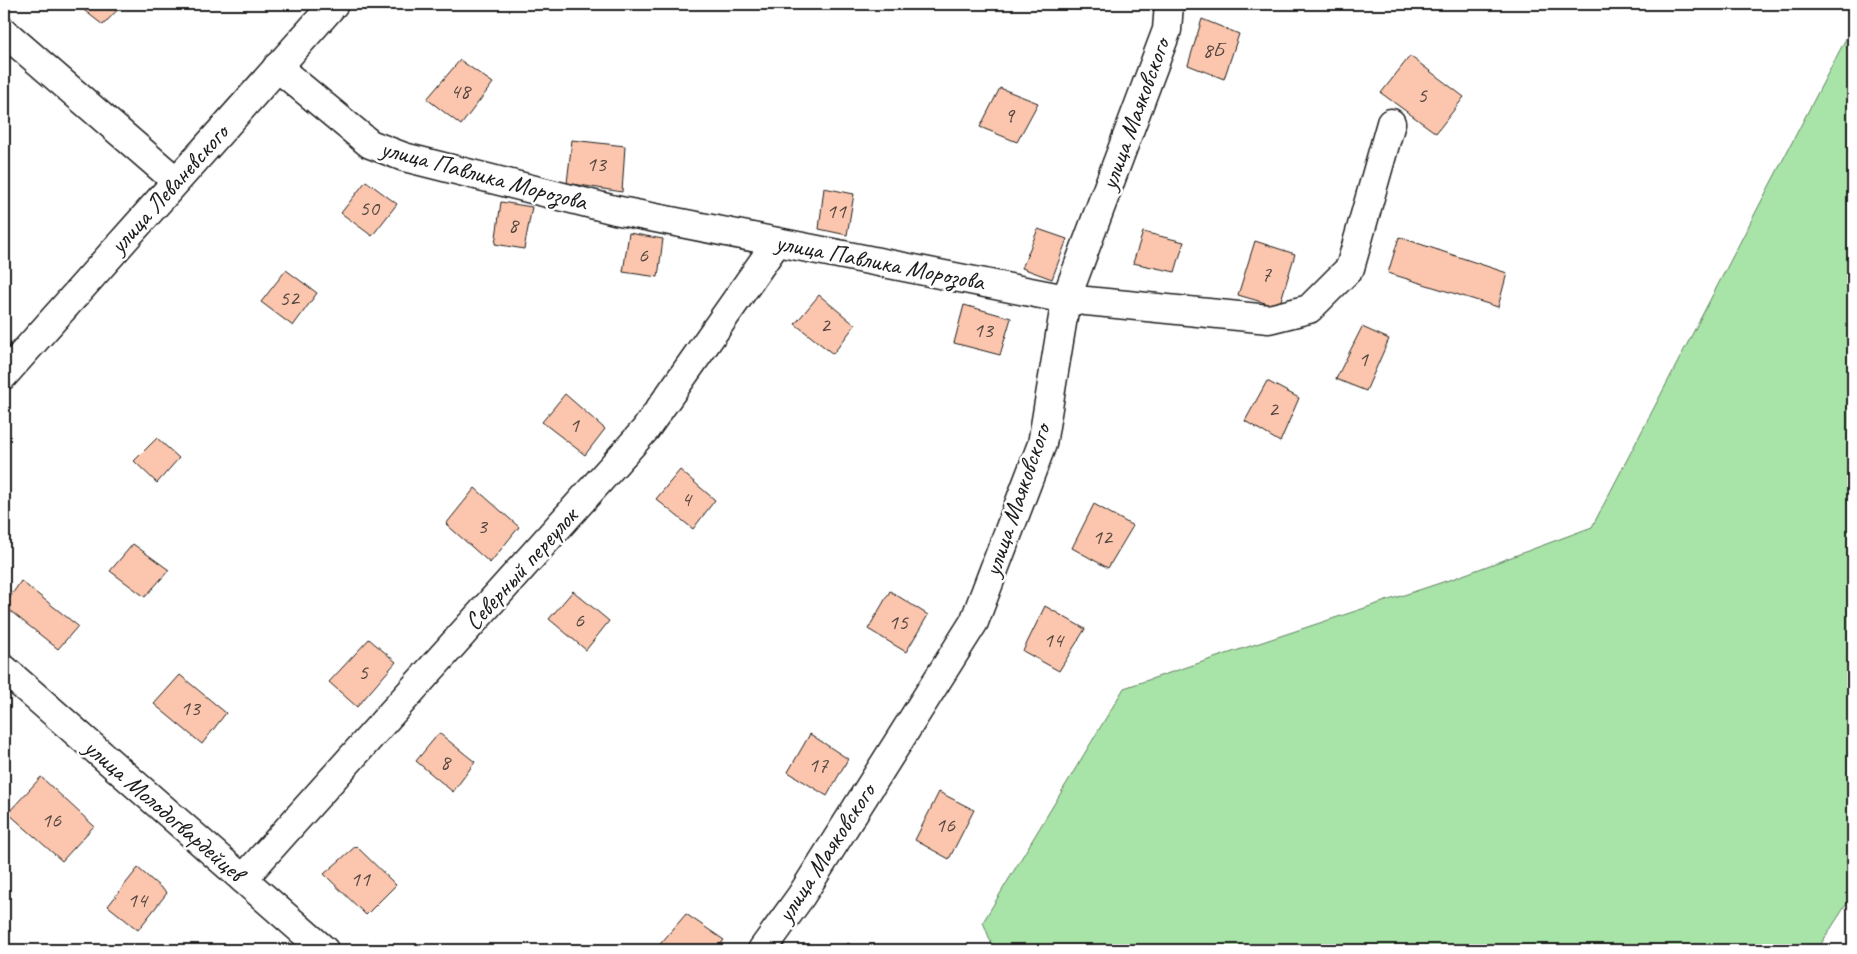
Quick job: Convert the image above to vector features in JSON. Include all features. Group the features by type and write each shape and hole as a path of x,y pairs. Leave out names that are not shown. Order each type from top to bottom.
{"street":[{"name":"улица Леваневского","path":"4,375 334,4"},
{"name":"улица Маяковского","path":"762,950 801,896 974,622 1042,444 1066,299 1167,30 1170,4"},
{"path":"4,32 176,181"},
{"name":"улица Павлика Морозова","path":"278,67 370,144 404,157 616,210 1066,299 1269,319 1309,309 1350,268 1391,123"},
{"name":"Северный переулок","path":"243,879 645,430 777,242"},
{"name":"улица Молодогвардейцев","path":"4,669 324,950"}],"green space":[{"path":"1853,25 1853,894 1817,950 994,950 983,922 1124,688 1455,578 1592,527"}],"building":[{"path":"76,4 123,4 103,25"},
{"path":"1221,4 1235,4 1233,9"},
{"path":"1202,19 1239,34 1224,79 1188,65"},
{"path":"1410,56 1464,97 1436,133 1381,93"},
{"path":"460,60 493,83 461,125 427,99"},
{"path":"1000,88 1038,103 1017,142 980,127"},
{"path":"572,140 625,146 622,192 567,183"},
{"path":"366,181 397,204 372,236 341,213"},
{"path":"824,188 854,194 847,235 819,229"},
{"path":"501,202 532,207 524,249 495,244"},
{"path":"1038,229 1067,239 1052,279 1022,268"},
{"path":"1143,232 1184,242 1175,272 1133,263"},
{"path":"629,233 663,239 658,277 623,272"},
{"path":"1399,237 1507,273 1498,307 1388,273"},
{"path":"1255,241 1295,254 1279,307 1238,295"},
{"path":"286,270 317,293 293,326 261,302"},
{"path":"819,295 855,325 833,354 795,324"},
{"path":"964,305 1011,318 1000,355 954,343"},
{"path":"1362,327 1389,339 1366,391 1336,379"},
{"path":"1267,381 1299,398 1280,442 1245,421"},
{"path":"565,394 605,429 585,455 542,422"},
{"path":"157,438 179,458 157,483 134,461"},
{"path":"680,470 715,500 693,529 656,499"},
{"path":"475,488 519,527 490,563 446,524"},
{"path":"1094,504 1133,526 1108,568 1072,548"},
{"path":"133,544 169,570 145,597 110,571"},
{"path":"21,581 78,626 58,649 4,606"},
{"path":"573,591 609,621 586,650 549,619"},
{"path":"890,591 928,615 906,652 868,629"},
{"path":"1045,606 1085,629 1059,671 1023,651"},
{"path":"369,639 396,662 357,707 329,682"},
{"path":"180,675 226,713 202,744 154,704"},
{"path":"439,733 475,762 453,792 416,761"},
{"path":"810,734 848,759 827,796 788,772"},
{"path":"41,777 94,826 62,861 8,813"},
{"path":"939,792 974,810 949,859 915,840"},
{"path":"356,846 396,885 366,915 324,874"},
{"path":"138,868 167,893 138,930 108,906"},
{"path":"686,914 724,940 715,950 655,950"},
{"path":"848,943 858,950 841,950"}]}
